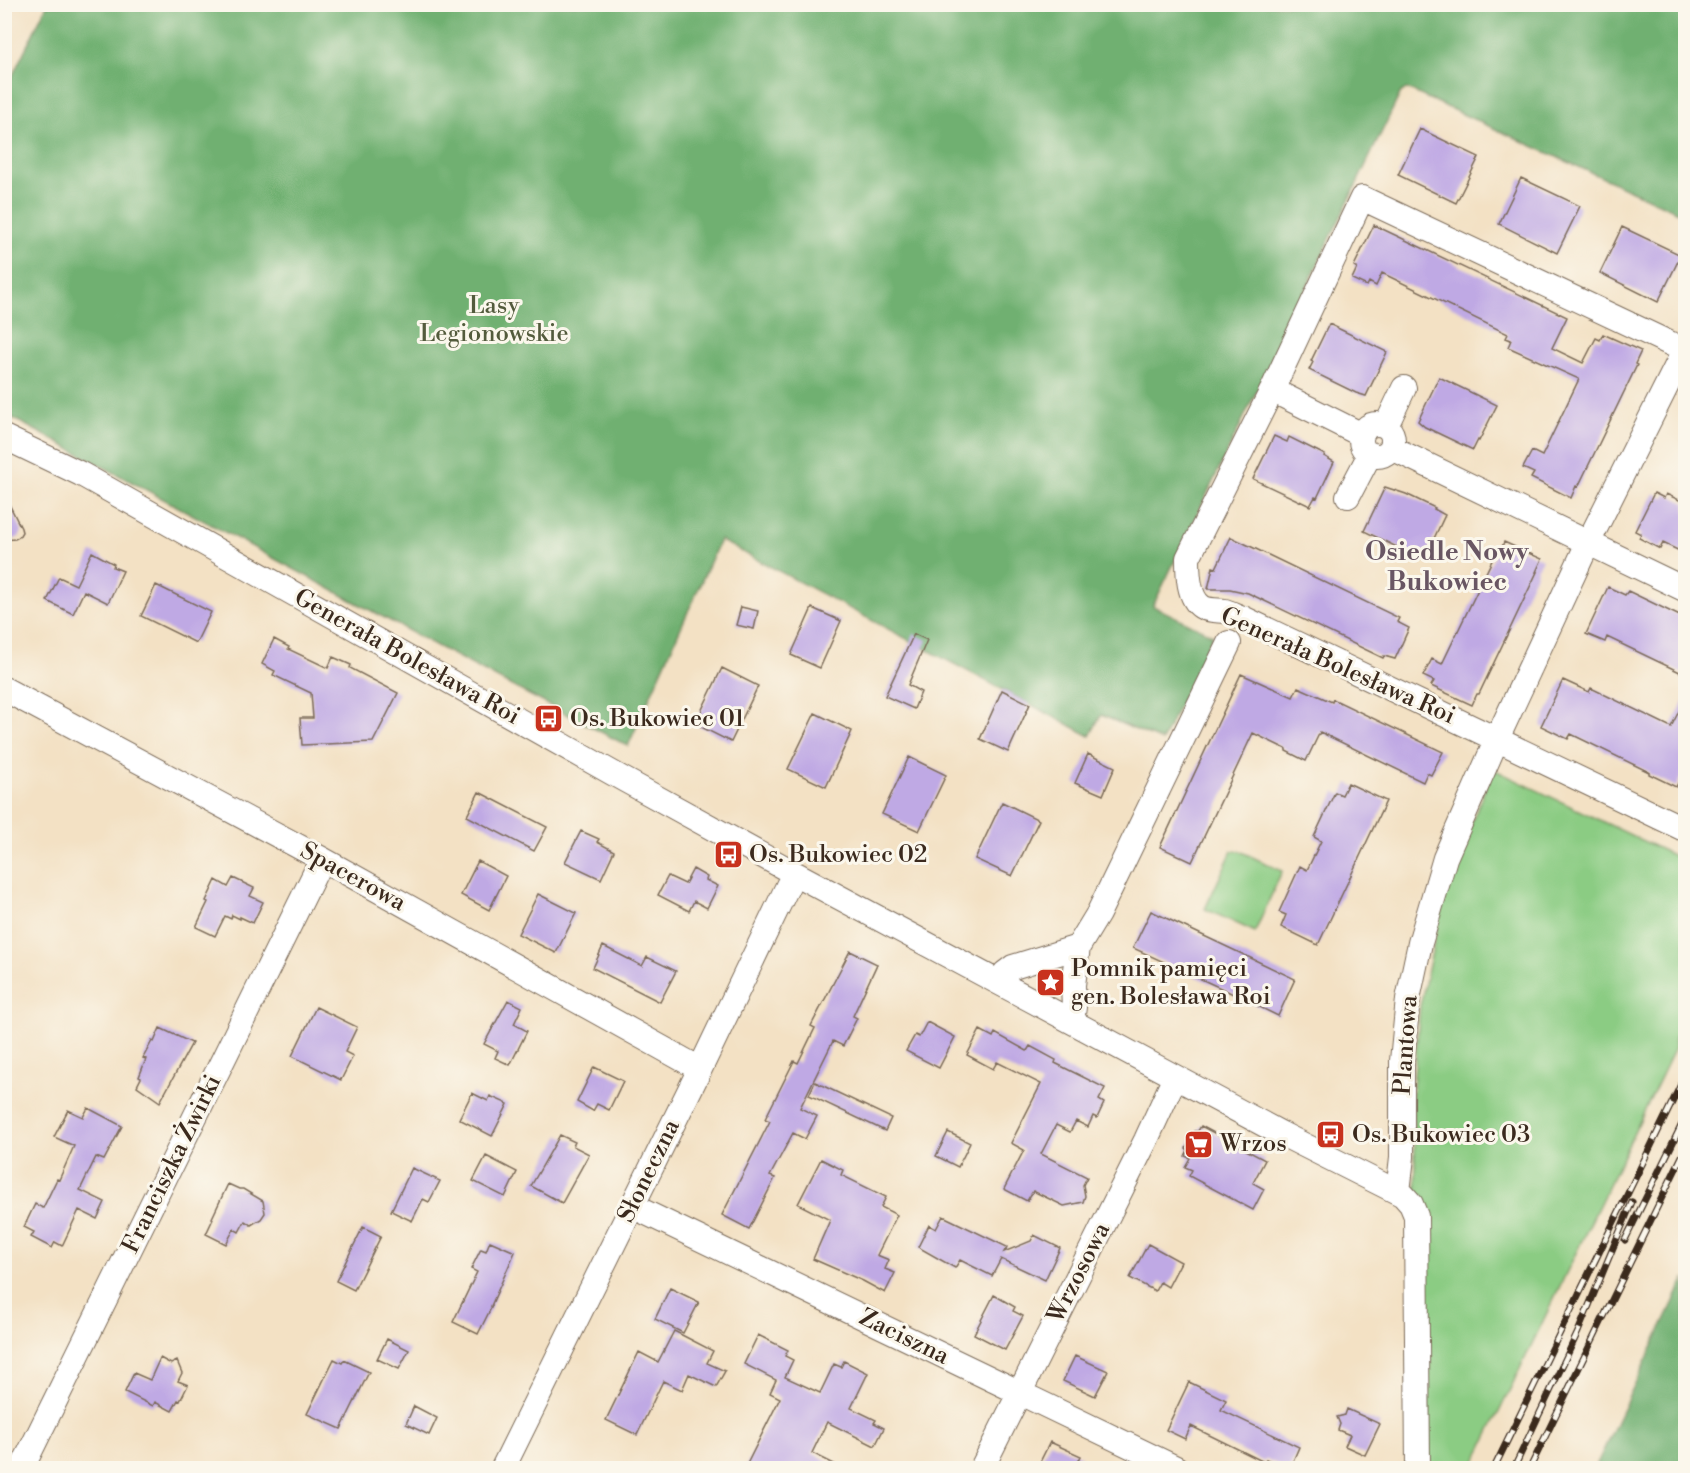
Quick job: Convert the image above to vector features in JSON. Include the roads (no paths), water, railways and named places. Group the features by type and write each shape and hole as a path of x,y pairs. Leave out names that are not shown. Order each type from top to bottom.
{"street":[{"name":"Generała Bolesława Roi","path":"1362,198 1685,350 1588,543 1497,739 1243,618 1200,606 1188,575 1188,558 1272,390 1362,198"},
{"path":"1348,496 1404,388"},
{"path":"1272,390 1686,590"},
{"name":"Generała Bolesława Roi","path":"4,437 81,474 794,873 1308,1148 1398,1192"},
{"name":"Generała Bolesława Roi","path":"1072,1021 1073,978 1078,947 1098,914 1229,643"},
{"name":"Spacerowa","path":"4,689 322,859 700,1069"},
{"path":"1497,739 1686,828"},
{"name":"Plantowa","path":"1398,1192 1402,1157 1402,1061 1408,999 1420,943 1445,858 1497,739"},
{"name":"Franciszka Żwirki","path":"22,1468 322,859"},
{"name":"Słoneczna","path":"503,1468 794,873"},
{"path":"998,982 1013,967 1078,947"},
{"name":"Wrzosowa","path":"982,1468 1146,1140 1175,1077"},
{"path":"1398,1192 1411,1204 1416,1215 1418,1468"},
{"name":"Zaciszna","path":"632,1206 1176,1468"}],"railway":[{"path":"1494,1468 1686,1074"},
{"path":"1625,1240 1686,1116"},
{"path":"1530,1468 1686,1148"},
{"path":"1514,1468 1578,1332 1632,1202"}],"place":[{"name":"Os. Bukowiec 01","path":"549,719"},
{"name":"Os. Bukowiec 02","path":"728,855"},
{"name":"Pomnik pamięci gen. Bolesława Roi","path":"1050,983"},
{"name":"Os. Bukowiec 03","path":"1331,1135"},
{"name":"Wrzos","path":"1199,1144"}],"district":[{"name":"Osiedle Nowy Bukowiec","path":"1447,567"}],"park label":[{"name":"Lasy Legionowskie","path":"494,320"}]}
